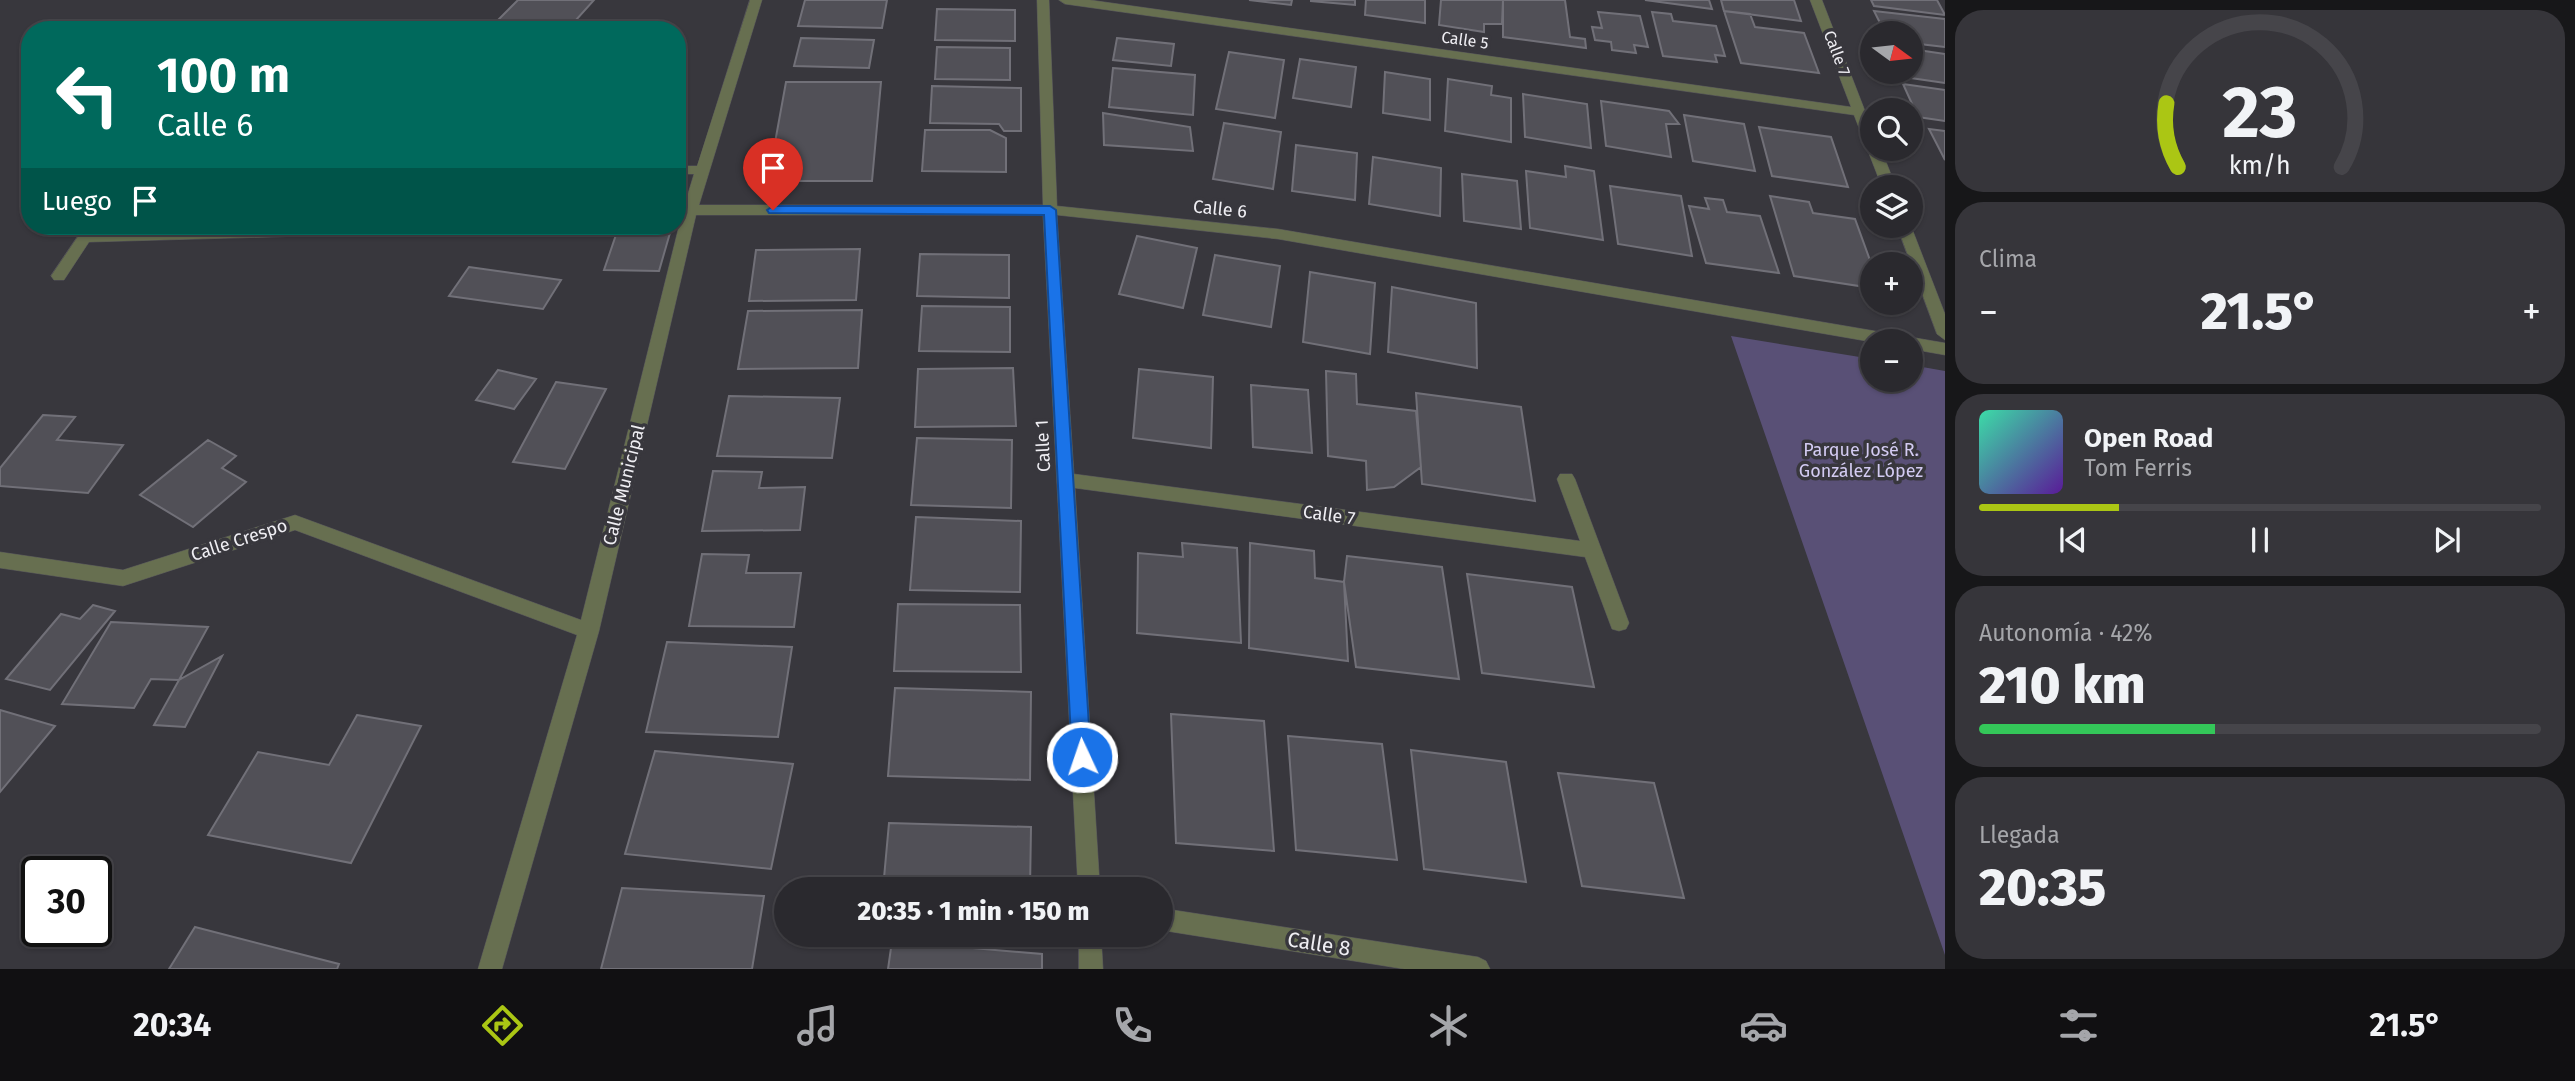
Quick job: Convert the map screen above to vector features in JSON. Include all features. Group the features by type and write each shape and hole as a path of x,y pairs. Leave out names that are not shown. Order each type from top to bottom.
{"street":[{"name":"Calle Municipal","path":"686,227 756,0"},
{"name":"Calle 1","path":"1043,0 1050,210 1088,877"},
{"name":"Calle 5","path":"1065,0 1860,112"},
{"name":"Calle 7","path":"1816,0 1860,112"},
{"path":"686,170 703,170"},
{"name":"Calle 6","path":"690,210 1050,210 1278,234 1860,334"},
{"path":"59,276 85,235"},
{"name":"Calle Municipal","path":"490,969 589,631 684,235"},
{"path":"1909,238 1945,334"},
{"path":"1923,345 1945,349"},
{"path":"1566,479 1619,623"},
{"name":"Calle 7","path":"1066,481 1593,550"},
{"name":"Calle Crespo","path":"0,561 123,578 295,522 589,631"},
{"name":"Calle 8","path":"1173,921 1478,969"},
{"path":"1090,947 1091,969"}],"green space":[{"name":"Parque José R. González López","path":"1731,336 1860,357 1860,392 1923,392 1923,367 1945,371 1945,955"}],"building":[{"path":"518,0 594,0 575,21 497,21"},
{"path":"805,0 887,0 882,28 798,26"},
{"path":"1249,0 1292,0 1291,5"},
{"path":"1355,0 1355,5 1311,1"},
{"path":"1366,0 1425,0 1425,23 1365,15"},
{"path":"1441,0 1503,0 1502,24 1484,24 1484,32 1439,25"},
{"path":"1503,0 1565,0 1570,37 1585,39 1586,48 1503,37"},
{"path":"1645,0 1709,0 1712,9"},
{"path":"1721,0 1794,0 1801,21 1724,11"},
{"path":"1871,0 1937,0 1945,15 1874,6"},
{"path":"937,9 1015,10 1015,41 935,40"},
{"path":"1724,11 1750,14 1755,27 1804,33 1819,73 1741,63"},
{"path":"1874,11 1945,19 1945,47 1923,44 1923,21 1879,21"},
{"path":"1598,12 1640,16 1648,47 1634,45 1636,53 1612,50 1611,42 1595,40 1592,27 1602,28"},
{"path":"1652,12 1671,14 1673,21 1716,26 1725,56 1715,55 1717,62 1663,56"},
{"path":"801,38 874,40 869,68 794,66"},
{"path":"1117,38 1174,44 1171,66 1113,60"},
{"path":"937,47 1010,48 1010,80 935,79"},
{"path":"1923,51 1945,54 1945,83 1923,80"},
{"path":"1229,52 1284,60 1275,118 1216,109"},
{"path":"1300,59 1356,67 1351,107 1293,98"},
{"path":"1113,68 1195,75 1193,115 1109,107"},
{"path":"1385,72 1430,79 1430,120 1383,113"},
{"path":"1448,79 1492,86 1491,95 1511,98 1511,142 1445,131"},
{"path":"786,82 881,82 872,181 768,181"},
{"path":"1903,84 1945,90 1945,121 1923,118 1923,98 1909,98"},
{"path":"932,86 1021,88 1021,131 1004,131 999,124 930,123"},
{"path":"1523,94 1587,104 1591,148 1525,137"},
{"path":"1601,101 1669,111 1679,124 1666,124 1671,157 1606,146"},
{"path":"1103,113 1190,127 1193,151 1104,145"},
{"path":"1684,115 1744,124 1755,171 1693,161"},
{"path":"1224,123 1281,132 1273,189 1213,179"},
{"path":"1759,127 1831,137 1848,187 1772,176"},
{"path":"1929,129 1945,131 1945,160"},
{"path":"925,130 990,130 1006,138 1006,172 922,171"},
{"path":"1296,145 1357,153 1355,200 1292,191"},
{"path":"1373,157 1441,168 1440,216 1369,204"},
{"path":"1565,166 1594,171 1603,240 1530,228 1526,171 1566,177"},
{"path":"1462,174 1517,181 1521,229 1464,221"},
{"path":"1610,186 1681,196 1692,256 1618,244"},
{"path":"1770,196 1809,202 1813,213 1855,219 1867,252 1860,252 1860,286 1794,276"},
{"path":"1705,198 1723,200 1727,212 1760,216 1779,273 1706,263 1689,206 1709,209"},
{"path":"616,235 669,235 659,271 604,270"},
{"path":"1137,236 1197,248 1183,308 1119,294"},
{"path":"860,249 856,300 749,301 756,250"},
{"path":"920,254 1009,255 1009,298 917,296"},
{"path":"1215,255 1280,266 1271,327 1203,315"},
{"path":"469,267 561,280 543,309 449,296"},
{"path":"1310,272 1375,283 1370,354 1303,342"},
{"path":"1392,287 1476,303 1477,368 1388,352"},
{"path":"922,306 1010,307 1010,352 919,351"},
{"path":"862,310 858,368 738,369 748,311"},
{"path":"1013,368 1016,426 915,427 918,369"},
{"path":"1139,369 1213,377 1211,448 1133,438"},
{"path":"498,370 536,379 514,409 476,400"},
{"path":"1326,371 1356,374 1357,404 1416,411 1421,467 1394,487 1367,490 1366,461 1328,456"},
{"path":"556,382 606,389 565,469 513,462"},
{"path":"1251,385 1308,390 1312,453 1253,447"},
{"path":"1416,393 1521,407 1535,501 1422,484"},
{"path":"729,396 840,398 832,458 717,456"},
{"path":"43,415 75,417 57,440 123,445 88,493 0,486 0,468"},
{"path":"917,438 1012,440 1011,508 911,505"},
{"path":"208,440 236,456 222,468 246,482 193,527 140,495"},
{"path":"713,471 762,472 759,488 805,487 800,530 702,531"},
{"path":"916,517 1021,521 1020,592 910,590"},
{"path":"1182,543 1237,548 1241,643 1137,633 1138,553 1183,557"},
{"path":"1250,543 1314,551 1315,578 1344,582 1348,661 1249,648"},
{"path":"702,554 749,555 746,573 801,573 794,627 689,626"},
{"path":"1347,556 1442,567 1459,679 1356,667 1344,582"},
{"path":"1467,574 1572,587 1594,687 1482,673"},
{"path":"898,604 1020,605 1021,672 894,671"},
{"path":"93,605 115,611 50,690 6,679 61,614 80,619"},
{"path":"111,622 208,627 179,680 151,679 134,708 62,704"},
{"path":"667,642 792,647 778,737 646,732"},
{"path":"222,656 185,727 154,725 179,680"},
{"path":"895,688 1031,692 1030,780 888,776"},
{"path":"0,710 55,726 0,792"},
{"path":"1171,714 1264,721 1274,851 1176,843"},
{"path":"357,715 421,726 351,863 208,835 258,752 329,765"},
{"path":"1288,736 1382,744 1397,860 1296,850"},
{"path":"1411,750 1506,762 1526,882 1424,869"},
{"path":"655,751 793,764 771,869 625,854"},
{"path":"1558,773 1654,783 1684,898 1582,886"},
{"path":"889,823 1031,827 1030,877 884,877"},
{"path":"622,888 764,896 752,969 601,969"},
{"path":"195,927 339,964 337,969 169,969"},
{"path":"891,947 961,947 1042,954 1042,969 888,969"}],"route":[{"path":"773,210 1050,210 1082,757"}]}
